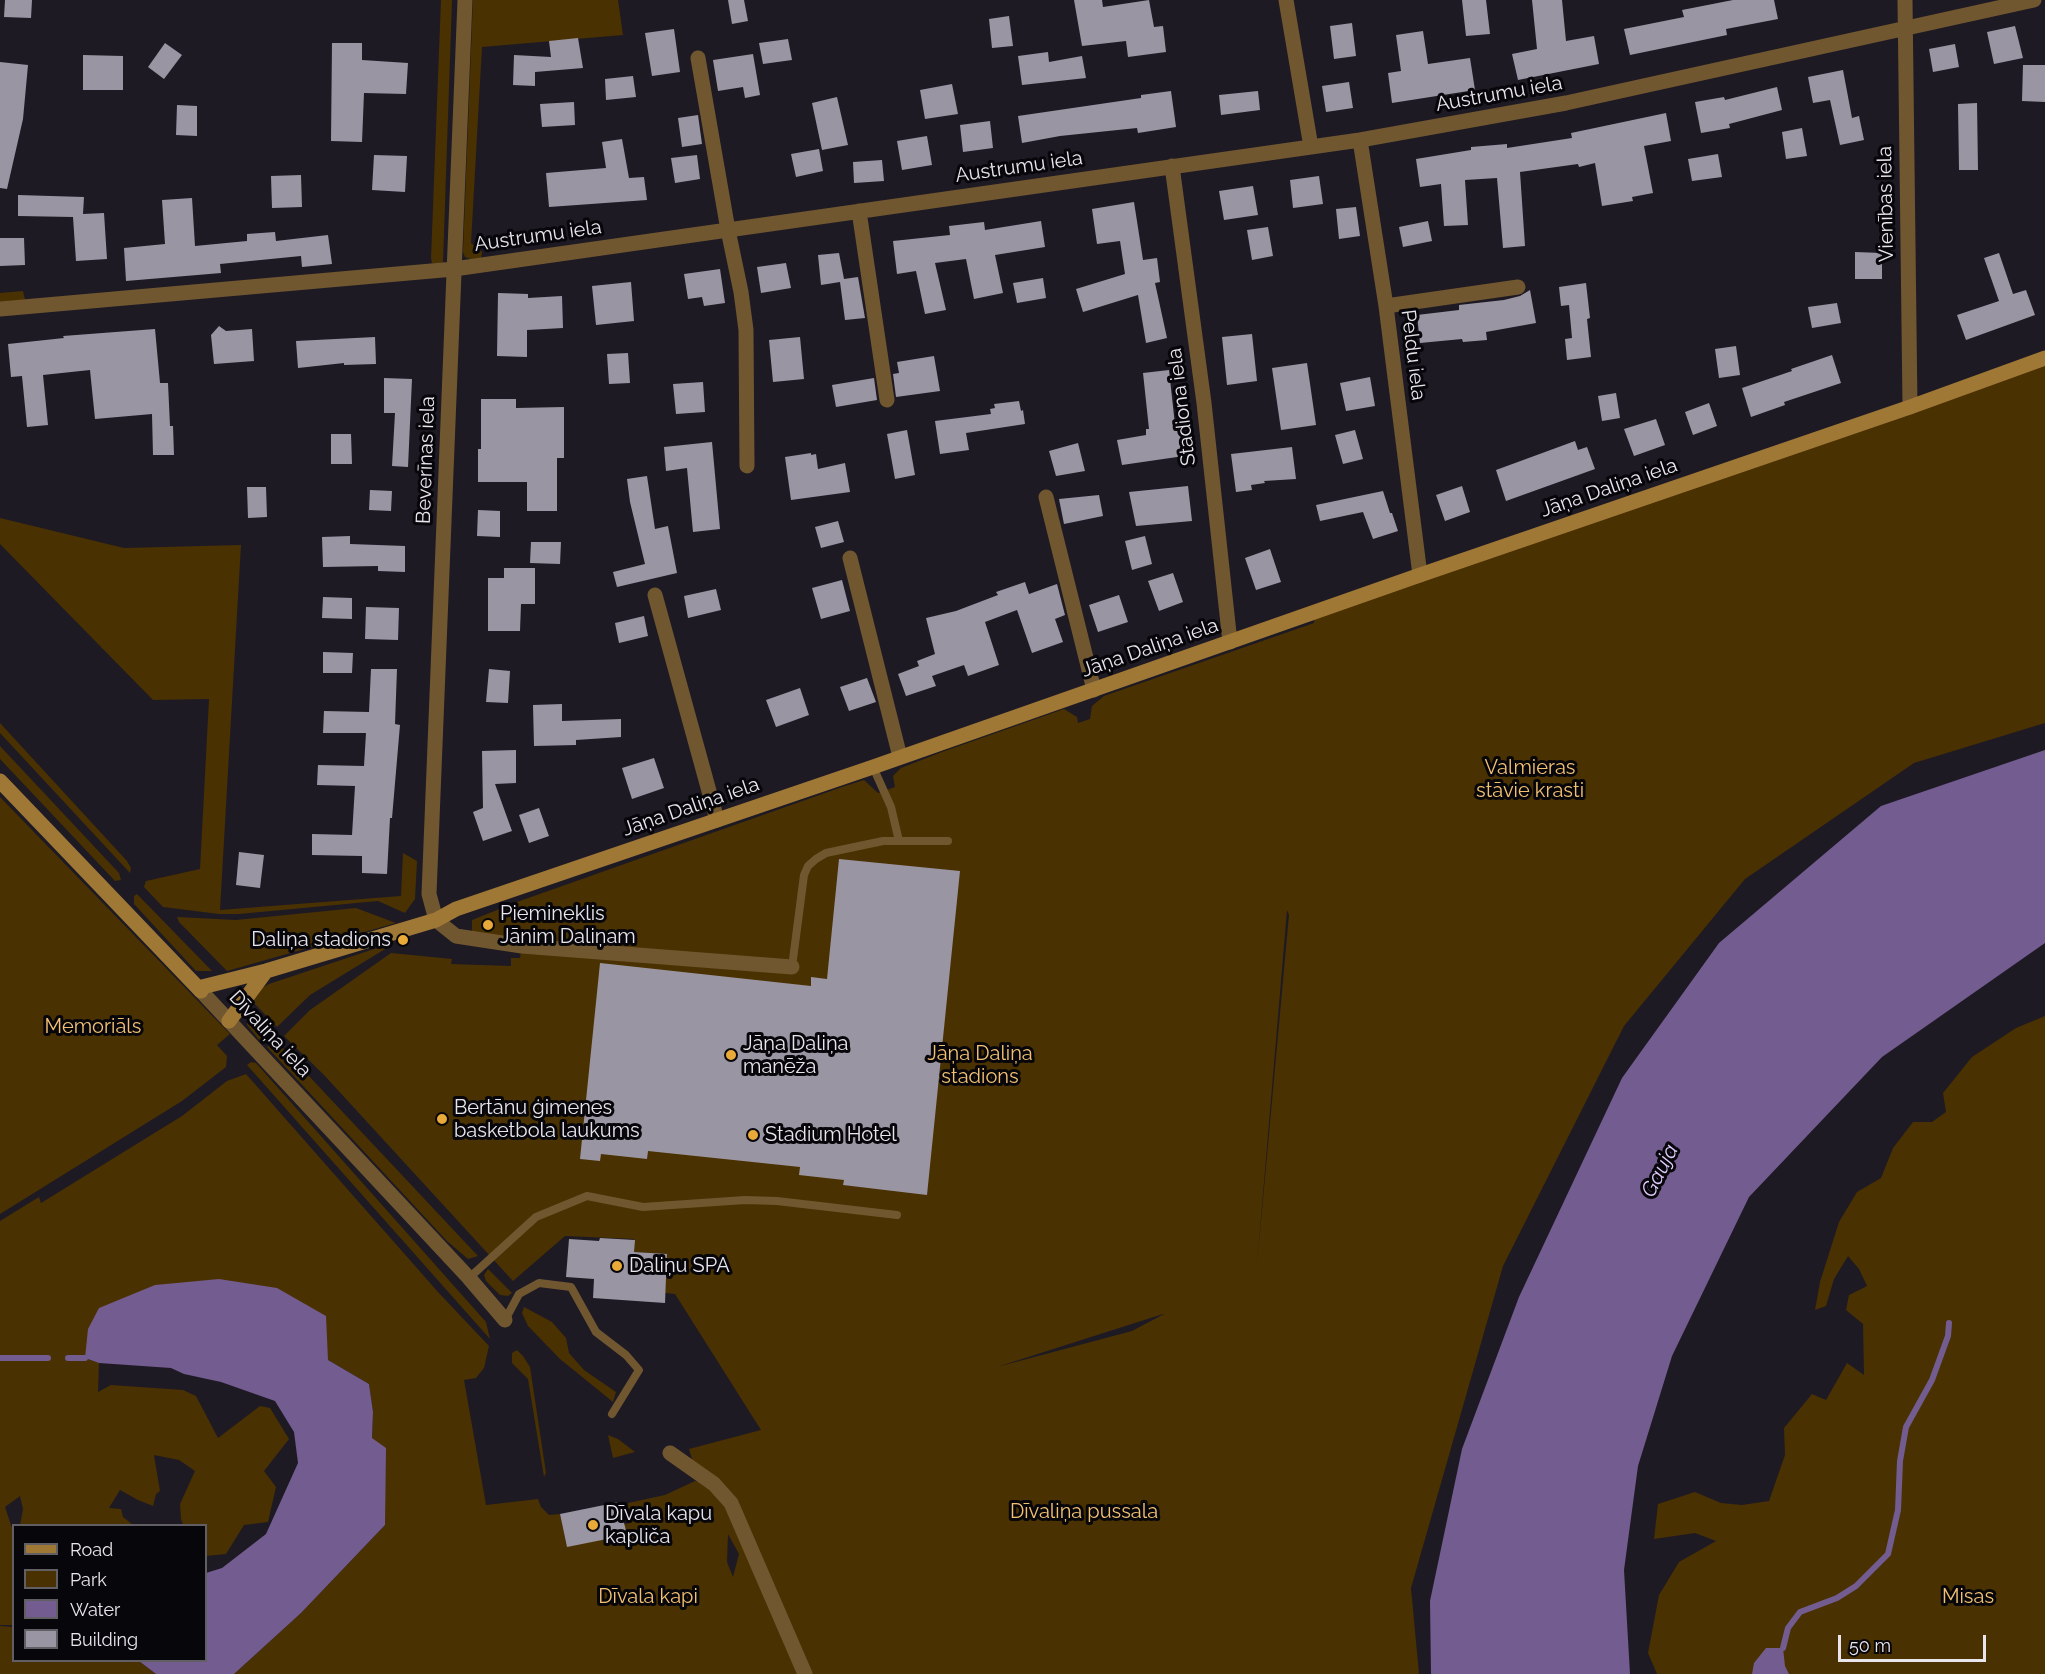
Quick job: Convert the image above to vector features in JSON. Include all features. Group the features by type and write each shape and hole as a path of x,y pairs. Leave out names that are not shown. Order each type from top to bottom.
{"street":[{"name":"Beverīnas iela","path":"436,920 429,894 465,0"},
{"path":"1286,0 1311,147"},
{"name":"Vienības iela","path":"1905,0 1910,407"},
{"name":"Austrumu iela","path":"0,309 454,269 1360,140 1566,103 2034,0"},
{"path":"698,57 746,330 747,466"},
{"name":"Peldu iela","path":"1360,140 1386,306 1420,575"},
{"name":"Stadiona iela","path":"1172,166 1204,403 1230,642"},
{"path":"859,211 887,400"},
{"path":"1386,306 1518,287"},
{"name":"Jāņa Daliņa iela","path":"200,989 436,920 456,909 873,767 2045,358"},
{"path":"1046,497 1094,690"},
{"path":"850,558 900,757"},
{"path":"655,595 717,820"},
{"name":"Dīvaliņa iela","path":"0,781 200,989 469,1278 505,1320"},
{"path":"436,920 456,936 522,946 792,967"},
{"path":"229,1021 266,970"},
{"path":"670,1453 714,1484 732,1503 805,1674"}],"lane":[{"path":"873,767 891,807 899,841"},
{"path":"792,967 804,875 808,866 826,853 883,841 948,842"},
{"path":"469,1278 536,1217 587,1196 643,1206 745,1200 777,1201 897,1215"},
{"path":"505,1320 519,1294 539,1283 571,1287 596,1332 626,1355 639,1370 612,1414"}],"green space":[{"path":"441,0 452,0 443,262 437,264 432,263 431,258"},
{"path":"473,0 618,0 623,35 482,47 471,243 482,252 481,259 473,260 465,257 463,252"},
{"path":"23,291 25,300 0,304 0,293"},
{"path":"2045,358 2045,723 1914,763 1745,879 1624,1026 1503,1266 1411,1588 1419,1674 234,1674 301,1613 385,1525 372,1439 373,1412 369,1384 328,1360 85,1358 99,1363 98,1392 111,1385 183,1390 196,1396 218,1438 260,1406 270,1408 289,1439 264,1471 276,1487 268,1522 244,1525 226,1554 207,1556 207,1524 183,1524 181,1519 180,1504 195,1471 179,1460 154,1455 160,1491 156,1494 153,1506 120,1490 109,1508 121,1509 123,1517 132,1524 20,1524 23,1509 20,1496 5,1507 12,1528 12,1625 0,1625 0,1221 39,1197 41,1203 182,1116 227,1081 246,1074 438,1292 489,1346 484,1368 476,1378 464,1380 486,1505 538,1499 541,1507 549,1515 560,1514 566,1542 629,1523 628,1503 665,1495 695,1481 699,1482 689,1449 761,1430 675,1294 665,1293 667,1254 634,1252 634,1239 565,1236 513,1281 324,1075 284,1036 310,1010 391,953 452,959 451,964 511,966 511,958 520,958 523,937 504,937 472,932 472,920 517,902 864,780 878,793 895,787 893,776 901,768 1064,709 1077,717 1078,723 1090,719 1092,706 1104,696 1314,623 1315,613","holes":["1287,910 1289,915 1257,1265","1164,1314 1132,1331 997,1367","728,1534 739,1554 733,1577 727,1562"]},
{"path":"0,518 124,548 241,545 220,910 401,896 403,853 417,861 415,899 405,913 378,901 239,914 219,914 163,907 144,887 146,881 200,869 209,699 153,700 0,544"},
{"path":"0,723 127,861 131,868 130,873 0,733"},
{"path":"0,746 119,873 121,880 115,881 0,759"},
{"name":"Memoriāls","path":"0,797 230,1034 217,1045 227,1056 226,1067 182,1101 0,1214"},
{"path":"137,894 212,971 196,971 134,904 134,896"},
{"path":"356,908 396,923 227,971 179,922 177,917 236,920"},
{"path":"390,946 310,995 277,1027 252,1001 258,990 269,984 380,947"},
{"path":"247,1010 271,1033 261,1042 247,1025"},
{"name":"Misas","path":"2045,1016 2045,1674 1657,1674 1648,1653 1659,1595 1679,1562 1716,1541 1695,1533 1654,1539 1658,1504 1695,1492 1721,1503 1742,1505 1769,1501 1785,1455 1784,1428 1812,1394 1826,1400 1847,1363 1864,1375 1863,1324 1846,1310 1849,1295 1867,1286 1859,1269 1848,1256 1834,1279 1826,1306 1815,1310 1820,1282 1839,1222 1857,1192 1881,1178 1893,1148 1913,1122 1932,1122 1946,1112 1943,1093 1972,1057 2016,1028"},
{"path":"276,1041 478,1256 468,1259 447,1241 267,1047"},
{"path":"251,1062 256,1063 486,1322 490,1339 247,1065"},
{"path":"488,1269 512,1293 508,1296 500,1295 486,1281 484,1275"},
{"path":"524,1307 552,1322 566,1338 569,1353 584,1370 616,1392 613,1402 560,1359 528,1326 522,1313"},
{"path":"517,1350 530,1367 546,1473 544,1477 528,1379 512,1363 512,1353"},
{"path":"608,1435 618,1439 635,1452 613,1458"},
{"path":"0,1626 12,1627 12,1662 140,1662 156,1674 0,1674"}],"water":[{"name":"Gauja","path":"2045,750 2045,943 1882,1057 1749,1197 1672,1356 1638,1466 1624,1570 1630,1674 1431,1674 1430,1601 1462,1449 1519,1297 1622,1078 1719,943 1881,806"},
{"path":"219,1279 277,1288 326,1316 328,1360 369,1384 373,1412 372,1438 386,1448 385,1525 301,1613 234,1674 156,1674 140,1662 207,1662 207,1573 222,1568 266,1534 298,1463 294,1432 275,1401 171,1368 99,1363 85,1358 88,1329 99,1308 155,1285"},
{"path":"1766,1648 1783,1648 1785,1666 1789,1674 1752,1674 1754,1663"}],"building":[{"path":"5,0 32,0 31,18 4,17"},
{"path":"728,0 744,0 748,21 732,24"},
{"path":"1074,0 1102,0 1103,7 1149,0 1154,27 1163,26 1166,52 1128,57 1126,41 1082,46"},
{"path":"1462,0 1486,0 1490,34 1466,36"},
{"path":"1532,0 1562,0 1566,41 1594,36 1599,64 1518,80 1512,54 1537,49"},
{"path":"1733,0 1774,0 1778,19 1726,29 1727,35 1630,55 1624,29 1684,17 1682,10"},
{"path":"1009,16 1013,46 992,48 989,19"},
{"path":"1352,23 1356,56 1334,59 1330,26"},
{"path":"2015,26 2023,58 1994,64 1987,32"},
{"path":"674,29 680,72 652,76 645,33"},
{"path":"1423,31 1428,64 1470,58 1475,90 1392,103 1388,73 1401,71 1396,35"},
{"path":"578,38 583,68 535,72 535,86 513,85 514,55 551,57 549,41"},
{"path":"788,39 792,60 763,64 759,43"},
{"path":"165,43 182,55 164,79 148,67"},
{"path":"332,43 362,43 362,60 408,63 406,94 364,93 362,142 331,141"},
{"path":"1955,44 1959,67 1933,72 1929,49"},
{"path":"1048,52 1049,62 1082,56 1086,78 1022,85 1018,56"},
{"path":"753,54 760,95 745,98 743,87 718,91 713,60"},
{"path":"83,55 123,56 123,90 83,90"},
{"path":"0,62 28,65 23,119 7,189 0,188"},
{"path":"2023,65 2045,65 2045,102 2022,101"},
{"path":"1843,70 1852,118 1859,116 1864,140 1840,145 1830,100 1813,103 1808,77"},
{"path":"633,76 636,97 606,100 605,79"},
{"path":"1349,82 1353,108 1326,112 1322,86"},
{"path":"952,84 958,114 925,119 920,90"},
{"path":"1777,87 1782,110 1729,124 1730,128 1701,133 1695,102 1724,97 1725,100"},
{"path":"1171,91 1176,127 1138,133 1137,128 1060,136 1022,143 1018,116 1141,98 1141,95"},
{"path":"1258,91 1260,110 1221,115 1219,95"},
{"path":"837,97 848,145 822,150 812,103"},
{"path":"574,102 575,125 542,127 540,104"},
{"path":"1977,103 1978,170 1959,170 1958,104"},
{"path":"177,105 197,106 197,136 176,135"},
{"path":"1666,113 1671,141 1644,146 1653,193 1632,197 1633,201 1602,206 1595,163 1579,167 1578,164 1520,172 1525,246 1503,248 1497,178 1465,180 1468,225 1444,226 1441,184 1420,187 1416,159 1471,150 1471,147 1507,144 1507,148 1572,138 1571,133"},
{"path":"698,115 702,144 682,147 678,118"},
{"path":"990,121 993,148 963,152 960,125"},
{"path":"1802,128 1807,156 1786,159 1782,132"},
{"path":"927,136 932,165 902,170 897,141"},
{"path":"622,139 629,178 644,177 647,200 549,207 546,173 606,168 602,142"},
{"path":"819,149 823,171 796,177 791,154"},
{"path":"1718,154 1722,177 1692,181 1688,159"},
{"path":"374,155 407,156 405,192 372,190"},
{"path":"697,155 700,179 675,183 671,158"},
{"path":"882,160 884,181 854,183 853,162"},
{"path":"301,175 302,207 272,208 271,176"},
{"path":"1319,176 1323,204 1293,208 1290,180"},
{"path":"1253,186 1258,215 1224,220 1219,191"},
{"path":"18,195 84,197 83,214 104,213 107,259 76,261 73,217 18,216"},
{"path":"192,198 195,246 247,241 247,234 275,232 276,241 328,235 332,264 302,267 301,256 220,264 221,273 126,281 124,248 165,244 162,200"},
{"path":"1134,202 1143,260 1157,258 1160,282 1155,283 1167,338 1146,343 1138,295 1083,312 1076,289 1125,274 1120,241 1097,244 1092,209"},
{"path":"1356,207 1360,236 1339,239 1336,209"},
{"path":"1041,221 1045,247 995,255 1003,293 974,299 966,259 935,263 946,310 925,314 916,271 897,274 893,241 950,235 949,226 984,222 985,230"},
{"path":"1428,221 1432,241 1403,247 1399,227"},
{"path":"1268,227 1273,256 1252,260 1247,230"},
{"path":"0,238 24,238 25,265 0,266"},
{"path":"1855,252 1882,253 1882,279 1855,279"},
{"path":"839,253 844,279 858,277 865,318 845,320 840,282 821,285 818,255"},
{"path":"1999,253 2013,294 2026,290 2035,315 1966,340 1957,315 1999,301 1984,258"},
{"path":"786,263 791,288 761,293 757,267"},
{"path":"720,269 725,303 704,306 702,297 688,299 684,274"},
{"path":"1043,278 1046,298 1017,303 1013,283"},
{"path":"631,282 634,321 596,325 592,286"},
{"path":"1586,283 1591,357 1567,360 1565,339 1572,338 1569,305 1561,306 1559,287"},
{"path":"1530,290 1536,323 1486,332 1487,340 1463,342 1462,339 1420,343 1417,315 1459,310 1459,305 1504,300 1520,296"},
{"path":"498,293 528,294 528,298 562,296 563,328 527,330 527,357 497,356"},
{"path":"1837,303 1841,323 1812,328 1808,307"},
{"path":"219,326 226,331 252,329 254,361 214,364 211,335"},
{"path":"155,329 160,383 168,383 174,455 153,455 152,414 95,419 90,370 43,375 48,425 27,427 22,376 11,377 8,344 64,338 63,336"},
{"path":"1252,334 1257,381 1227,385 1222,337"},
{"path":"375,337 376,364 344,365 344,363 298,368 296,341"},
{"path":"800,337 804,379 773,382 769,340"},
{"path":"1736,346 1740,375 1719,378 1715,349"},
{"path":"628,353 630,383 609,384 607,354"},
{"path":"1832,355 1841,383 1784,402 1785,405 1751,417 1742,388"},
{"path":"934,356 940,391 896,397 893,374 899,373 897,362"},
{"path":"1307,363 1316,425 1281,430 1272,368"},
{"path":"1169,370 1175,425 1179,424 1184,456 1122,465 1117,440 1146,435 1146,429 1149,429 1143,373"},
{"path":"1370,377 1375,406 1346,411 1340,383"},
{"path":"384,378 412,379 408,467 392,466 395,413 384,413"},
{"path":"874,378 877,400 836,407 832,385"},
{"path":"703,382 705,412 676,414 673,384"},
{"path":"1616,393 1620,418 1602,421 1598,396"},
{"path":"481,399 516,399 516,408 564,407 564,458 557,458 557,511 527,511 527,482 478,482 478,449 481,449"},
{"path":"1019,401 1025,424 966,433 969,450 940,454 935,421 991,414 990,409 995,408 994,404"},
{"path":"1709,403 1717,426 1693,435 1685,412"},
{"path":"1656,419 1665,445 1634,456 1624,429"},
{"path":"907,430 915,475 895,479 887,434"},
{"path":"1355,430 1363,459 1343,464 1335,435"},
{"path":"331,434 351,434 352,464 331,464"},
{"path":"1575,441 1578,450 1587,447 1595,469 1506,501 1496,470"},
{"path":"712,442 720,529 693,532 687,468 666,471 664,447"},
{"path":"1078,443 1085,471 1056,476 1049,451"},
{"path":"1292,447 1296,479 1264,481 1265,483 1251,485 1252,490 1236,492 1231,454"},
{"path":"811,453 811,455 816,454 818,469 845,463 850,492 791,500 785,457"},
{"path":"647,476 655,529 668,526 677,573 617,587 613,572 645,564 630,502 627,479"},
{"path":"1188,486 1192,521 1136,526 1129,492"},
{"path":"1462,486 1470,512 1445,521 1436,495"},
{"path":"247,487 266,487 267,517 248,518"},
{"path":"370,490 392,491 391,511 369,510"},
{"path":"1383,491 1398,531 1373,539 1363,512 1320,521 1316,505"},
{"path":"1099,495 1103,516 1064,524 1059,499"},
{"path":"478,510 500,511 500,537 477,536"},
{"path":"838,521 844,542 821,548 815,527"},
{"path":"350,536 350,544 405,546 405,572 378,571 378,566 323,567 322,537"},
{"path":"1145,536 1152,564 1132,570 1125,541"},
{"path":"531,542 561,542 560,564 530,563"},
{"path":"1270,549 1281,582 1256,590 1245,558"},
{"path":"504,568 535,568 535,604 521,604 520,631 488,631 488,578 504,578"},
{"path":"1173,573 1183,602 1159,611 1148,581"},
{"path":"842,580 850,611 821,619 812,588"},
{"path":"1025,582 1029,594 1057,584 1065,615 1055,619 1063,642 1032,653 1017,610 985,622 999,665 968,676 964,665 932,676 936,686 906,696 898,674 919,666 917,661 935,654 926,618 956,611 998,595 996,592"},
{"path":"716,589 721,610 688,618 684,596"},
{"path":"1119,595 1128,622 1098,632 1089,605"},
{"path":"323,597 352,598 352,619 322,618"},
{"path":"366,607 399,608 398,640 365,639"},
{"path":"644,616 648,636 619,643 615,623"},
{"path":"323,652 353,653 352,673 323,673"},
{"path":"371,669 397,669 395,724 400,725 392,818 390,818 387,874 362,873 362,856 312,855 312,834 352,835 355,786 317,785 318,765 364,766 366,733 323,733 324,711 369,712"},
{"path":"489,669 510,671 508,703 486,702"},
{"path":"867,678 876,702 849,711 840,687"},
{"path":"800,688 809,715 776,727 766,700"},
{"path":"562,704 562,721 621,719 621,737 576,740 576,745 534,746 533,705"},
{"path":"516,750 516,783 495,784 512,831 483,841 473,812 483,808 482,751"},
{"path":"654,758 664,788 632,799 622,768"},
{"path":"539,808 549,836 529,843 519,815"},
{"path":"239,852 264,855 260,888 236,885"},
{"name":"Jāņa Daliņa manēža","path":"839,859 960,871 927,1195 843,1185 844,1180 799,1175 800,1167 648,1151 647,1159 601,1154 600,1161 580,1159 600,963 811,986 811,977 827,979"},
{"name":"Daliņu SPA","path":"600,1238 635,1240 634,1252 667,1254 665,1303 593,1298 594,1279 566,1277 569,1239 599,1241"},
{"name":"Dīvala kapu kapliča","path":"619,1502 627,1535 567,1547 560,1514"}],"waterway":[{"path":"1783,1648 1788,1628 1800,1612 1837,1598 1856,1586 1888,1554 1898,1510 1900,1461 1906,1427 1932,1380 1948,1336 1949,1323"},
{"path":"0,1358 48,1358"},
{"path":"68,1358 85,1358"}],"place":[{"name":"Piemineklis Jānim Daliņam","path":"488,925"},
{"name":"Daliņa stadions","path":"403,940"},
{"name":"Jāņa Daliņa manēža","path":"731,1055"},
{"name":"Bertānu ģimenes basketbola laukums","path":"442,1119"},
{"name":"Stadium Hotel","path":"753,1135"},
{"name":"Daliņu SPA","path":"617,1266"},
{"name":"Dīvala kapu kapliča","path":"593,1525"}],"park label":[{"name":"Valmieras stāvie krasti","path":"1530,780"},
{"name":"Jāņa Daliņa stadions","path":"980,1066"},
{"name":"Dīvaliņa pussala","path":"1084,1512"},
{"name":"Dīvala kapi","path":"648,1597"}]}
